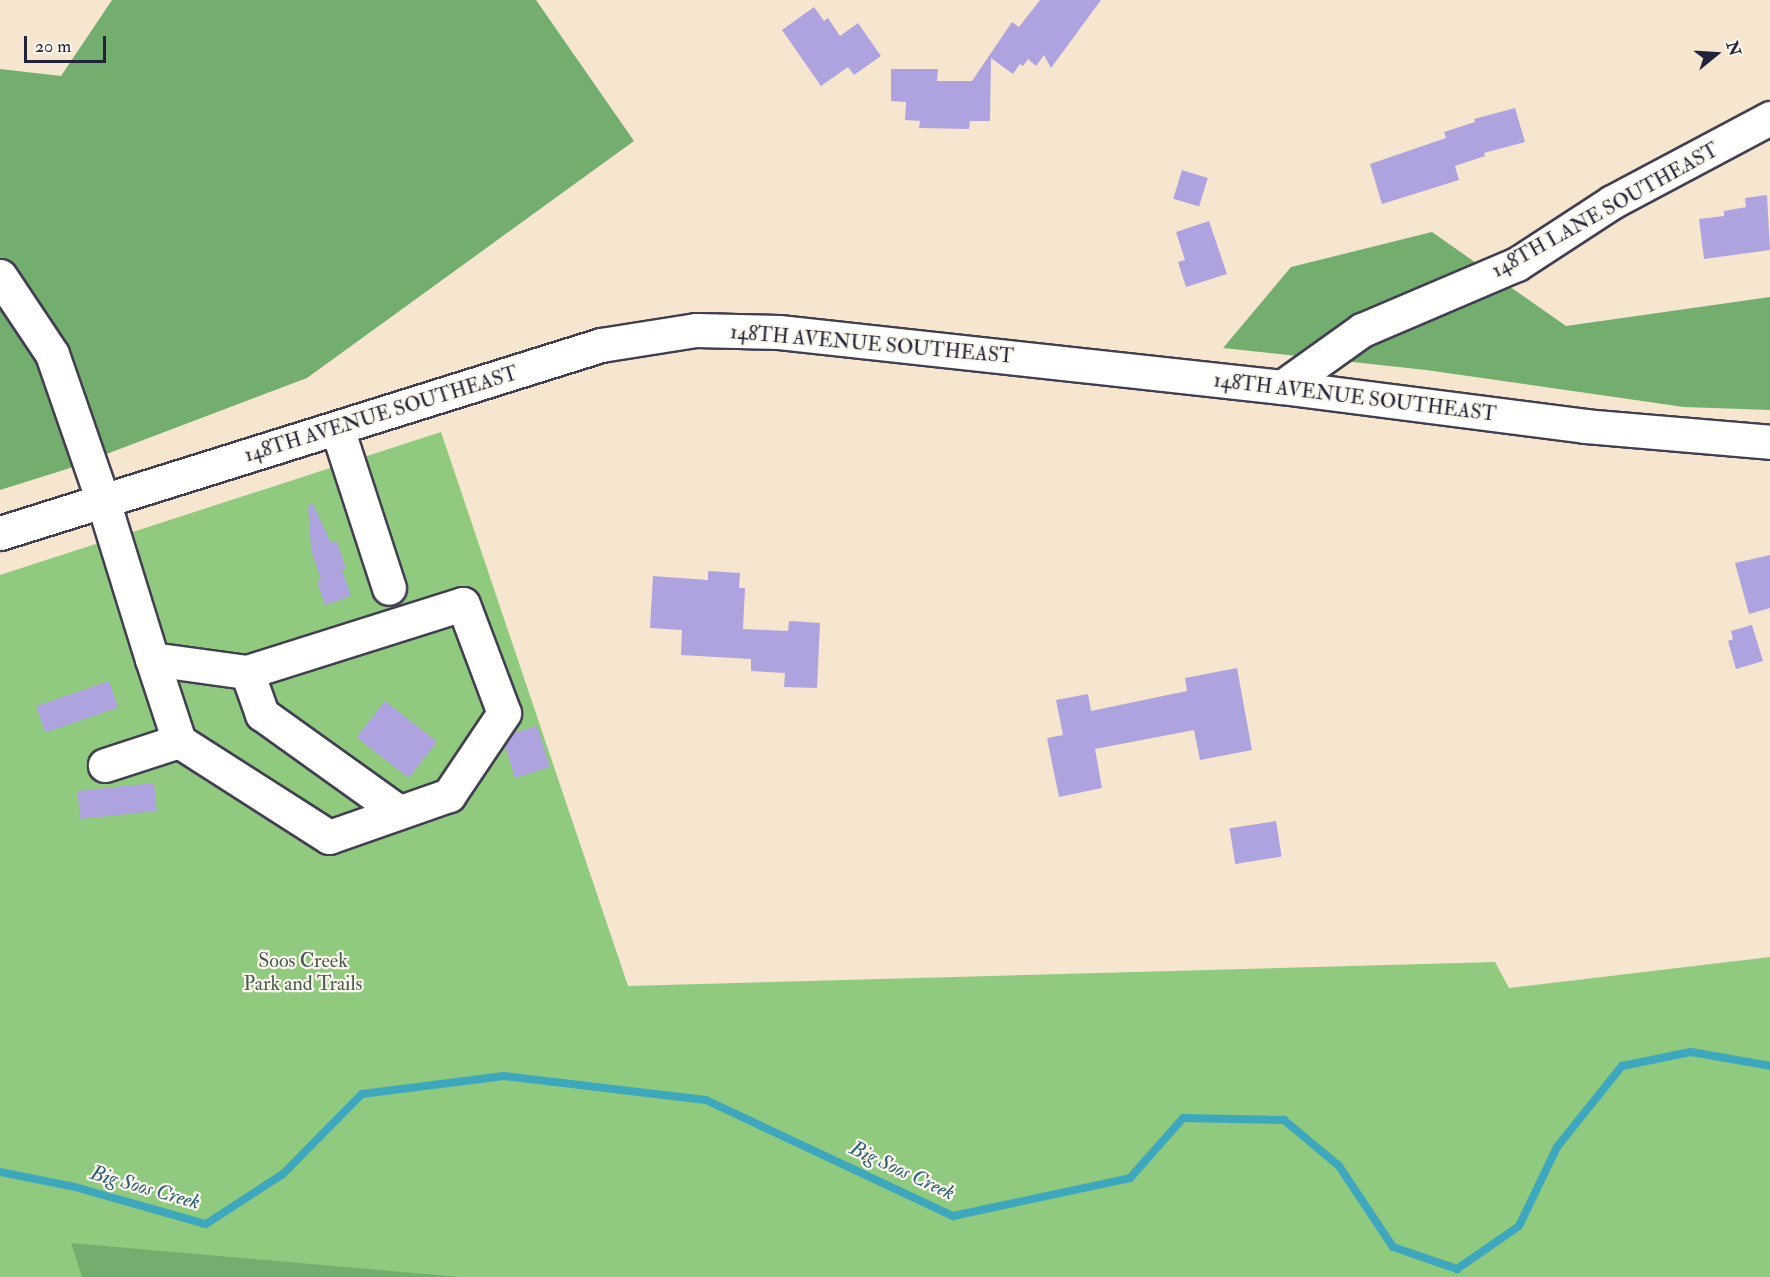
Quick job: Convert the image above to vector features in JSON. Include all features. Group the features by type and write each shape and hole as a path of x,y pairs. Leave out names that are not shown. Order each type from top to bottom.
{"street":[{"name":"148TH LANE SOUTHEAST","path":"1282,387 1362,330 1517,264 1612,202 1770,118"},
{"path":"0,276 52,354 103,501 152,659 179,741 329,837 449,795 504,712 463,604 247,672 152,659"},
{"name":"148TH AVENUE SOUTHEAST","path":"0,533 601,345 696,330 779,332 1282,387 1585,426 1770,442"},
{"path":"337,428 389,588"},
{"path":"247,672 262,714 399,812"},
{"path":"105,765 179,741"}],"green space":[{"path":"112,0 536,0 634,141 307,378 67,469 0,490 0,69 61,76"},
{"path":"1432,232 1566,326 1770,297 1770,410 1684,407 1426,370 1223,348 1291,267"},
{"name":"Soos Creek Park and Trails","path":"441,432 628,986 1495,962 1509,988 1770,957 1770,1277 0,1277 0,575"},
{"path":"71,1243 460,1277 82,1277"}],"building":[{"path":"1040,0 1101,0 1051,68 1044,55 1036,66 1028,59 1023,66 1020,64 1013,74 991,58 990,121 970,121 969,129 919,128 920,121 905,120 906,102 891,101 891,69 938,69 937,81 972,81 1012,22 1019,27"},
{"path":"814,7 824,21 828,18 840,36 858,23 881,56 854,75 848,67 821,86 782,30"},
{"path":"1515,108 1525,142 1484,153 1485,156 1455,166 1459,180 1382,204 1370,164 1446,138 1444,132 1475,122 1474,119"},
{"path":"1182,170 1208,178 1199,207 1173,199"},
{"path":"1767,195 1770,250 1704,259 1699,219 1724,216 1724,211 1746,207 1745,198"},
{"path":"1209,221 1227,274 1186,287 1178,262 1185,260 1176,232"},
{"path":"313,504 331,543 337,541 346,569 342,570 351,596 325,605 317,581 321,580 311,550 308,505"},
{"path":"1770,555 1770,608 1749,614 1735,563"},
{"path":"708,571 740,573 739,588 745,588 743,629 788,631 789,621 820,623 817,688 784,687 785,673 751,671 751,659 681,655 682,630 650,628 653,576 708,580"},
{"path":"1752,625 1763,661 1736,669 1728,641 1733,639 1731,631"},
{"path":"1237,668 1252,750 1200,760 1194,730 1095,749 1102,788 1059,797 1047,738 1063,735 1056,700 1088,694 1091,711 1187,691 1185,678"},
{"path":"109,681 118,707 45,733 36,706"},
{"path":"385,701 437,742 409,778 357,737"},
{"path":"537,726 550,767 515,778 505,745 513,733"},
{"path":"154,783 157,811 80,819 77,791"},
{"path":"1276,821 1282,857 1235,864 1230,828"}],"waterway":[{"name":"Big Soos Creek","path":"0,1172 75,1187 206,1224 283,1174 362,1094 504,1076 706,1100 953,1216 1130,1178 1183,1118 1284,1120 1339,1166 1393,1247 1457,1269 1519,1226 1557,1147 1622,1066 1691,1052 1770,1066"}]}
